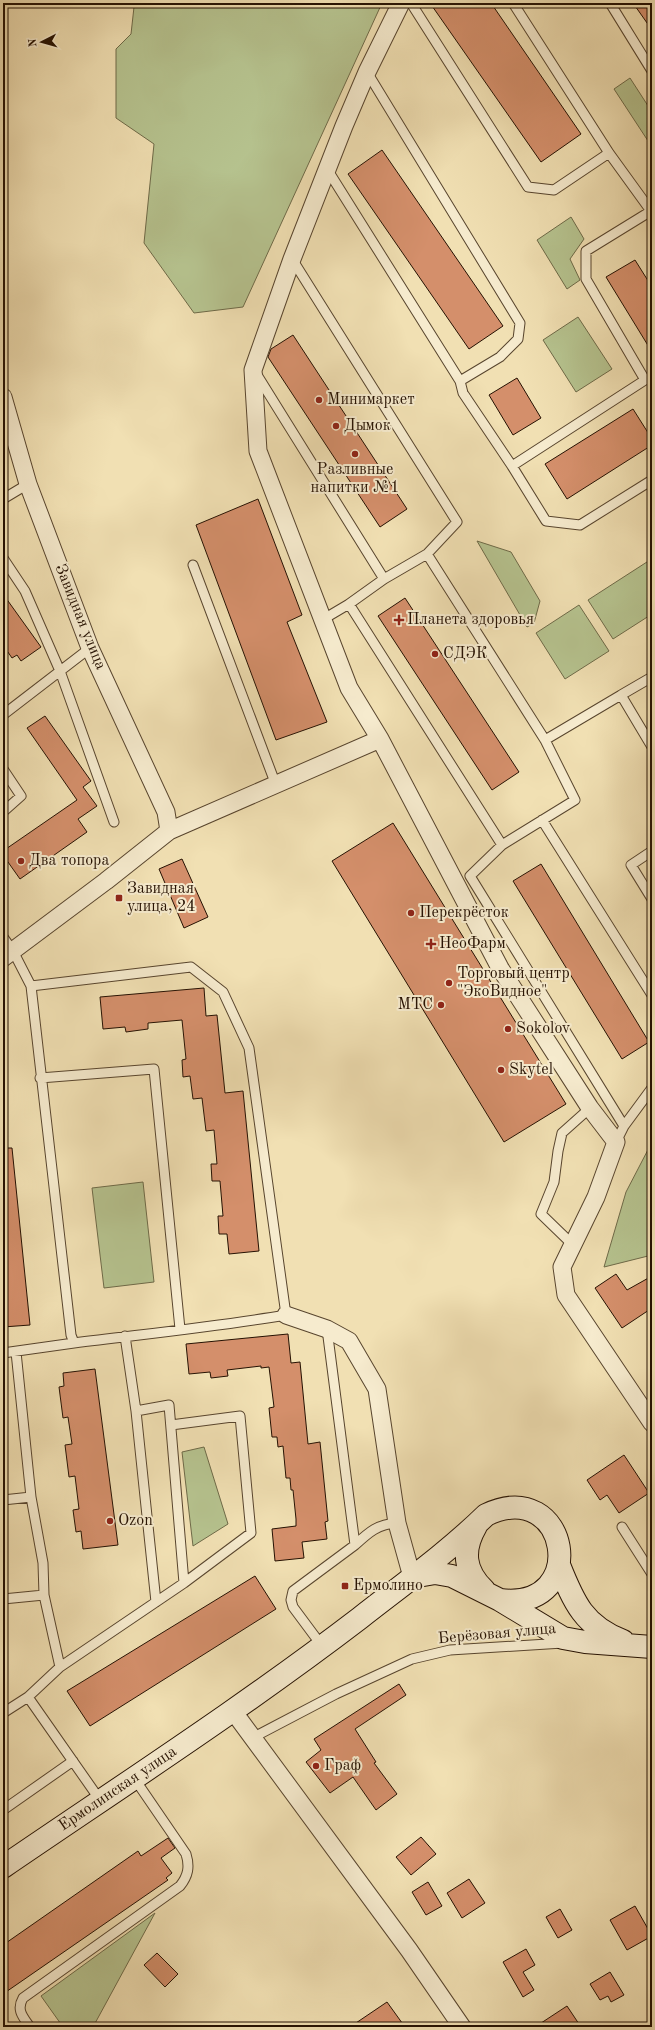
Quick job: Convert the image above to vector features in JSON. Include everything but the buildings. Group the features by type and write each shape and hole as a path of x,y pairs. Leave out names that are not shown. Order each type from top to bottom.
{"street":[{"path":"401,3 367,72 327,169 292,259 253,370 258,451 349,688 380,739 500,968 590,1108 616,1142 596,1197 562,1267 566,1295 650,1418"},
{"name":"Завидная улица","path":"3,397 28,484 90,648 166,812 169,831"},
{"path":"8,954 106,881 169,831 276,786 380,739"},
{"path":"286,1316 328,1329 349,1341 377,1389 397,1523 412,1578 435,1573 452,1576 493,1596 563,1638 585,1642 643,1646"},
{"path":"513,1507 534,1512 550,1524 558,1537 560,1551 559,1565 554,1578 538,1595 527,1600 515,1602 493,1596 475,1582 468,1568 466,1553 469,1538 476,1525 486,1515 499,1509 513,1507"},
{"name":"Ермолинская улица","path":"3,1866 233,1711 322,1647 412,1578 476,1525"},
{"path":"559,1565 570,1593 585,1617 604,1634 643,1646"},
{"path":"233,1711 254,1737 409,1950 462,2027"}],"lane":[{"path":"412,3 528,187 554,190 609,153"},
{"path":"512,466 645,380 586,279 586,251 651,212 609,153 513,3"},
{"path":"610,3 652,70"},
{"path":"367,72 520,324 518,339 500,357 460,380"},
{"path":"327,169 460,380 463,393 512,466 546,521 580,525 652,480"},
{"path":"292,259 457,522 427,554 384,579 349,604 322,620"},
{"path":"253,370 384,579"},
{"path":"3,499 28,484"},
{"path":"427,554 545,740 574,800 502,845 470,876 624,1126"},
{"path":"3,558 25,591 60,671 114,822"},
{"path":"193,565 276,786"},
{"path":"349,604 502,845"},
{"path":"3,715 90,648"},
{"path":"545,740 652,677"},
{"path":"621,695 652,747"},
{"path":"3,769 21,796 3,812"},
{"path":"542,820 652,995"},
{"path":"652,851 631,865 652,899"},
{"path":"3,937 8,954 31,986 40,1078 70,1328 74,1343"},
{"path":"3,1353 286,1316 249,1048 223,992 191,967 31,986"},
{"path":"40,1078 154,1069 180,1329"},
{"path":"616,1142 624,1126 652,1088"},
{"path":"573,1244 541,1214 554,1182 562,1133 590,1108"},
{"path":"328,1329 355,1545"},
{"path":"125,1336 136,1411 156,1602"},
{"path":"16,1352 31,1497 44,1563 44,1595 60,1667"},
{"path":"136,1411 169,1405 184,1583"},
{"path":"3,1713 28,1697 60,1667 184,1583 251,1533 240,1416 171,1425"},
{"path":"3,1500 31,1497"},
{"path":"322,1647 293,1607 291,1600 293,1591 355,1545 369,1532 384,1524 397,1523"},
{"path":"622,1527 652,1574"},
{"path":"3,1599 44,1595"},
{"name":"Берёзовая улица","path":"254,1737 336,1694 412,1660 450,1650 585,1642"},
{"path":"28,1697 100,1800"},
{"path":"3,1810 73,1761"},
{"path":"30,2027 20,2013 19,2005 23,1998 180,1886 187,1876 188,1862 186,1854 134,1778"}],"green space":[{"path":"141,3 382,3 243,307 194,313 144,243 154,144 116,118 116,49 131,34 134,7"},
{"path":"630,78 652,112 652,147 614,89"},
{"path":"571,217 584,239 570,259 580,280 567,289 537,240"},
{"path":"578,317 612,369 576,392 543,340"},
{"path":"477,541 511,552 540,601 534,623 527,627"},
{"path":"650,560 652,563 652,614 613,639 588,600"},
{"path":"579,605 609,651 565,679 536,633"},
{"path":"652,1142 652,1255 604,1267 626,1192"},
{"path":"143,1182 154,1282 104,1288 92,1188"},
{"path":"204,1447 228,1524 193,1546 182,1452"},
{"path":"155,1913 93,2027 63,2027 41,1996"}],"place":[{"name":"Минимаркет","path":"319,400"},
{"name":"Дымок","path":"336,426"},
{"name":"Разливные напитки №1","path":"355,454"},
{"name":"Планета здоровья","path":"399,620"},
{"name":"СДЭК","path":"435,654"},
{"name":"Два топора","path":"21,861"},
{"name":"Завидная улица, 24","path":"119,898"},
{"name":"Перекрёсток","path":"411,913"},
{"name":"НеоФарм","path":"431,944"},
{"name":"Торговый центр \"ЭкоВидное\"","path":"449,983"},
{"name":"МТС","path":"441,1005"},
{"name":"Sokolov","path":"508,1029"},
{"name":"Skytel","path":"501,1070"},
{"name":"Ozon","path":"110,1521"},
{"name":"Ермолино","path":"345,1586"},
{"name":"Граф","path":"316,1766"}]}
